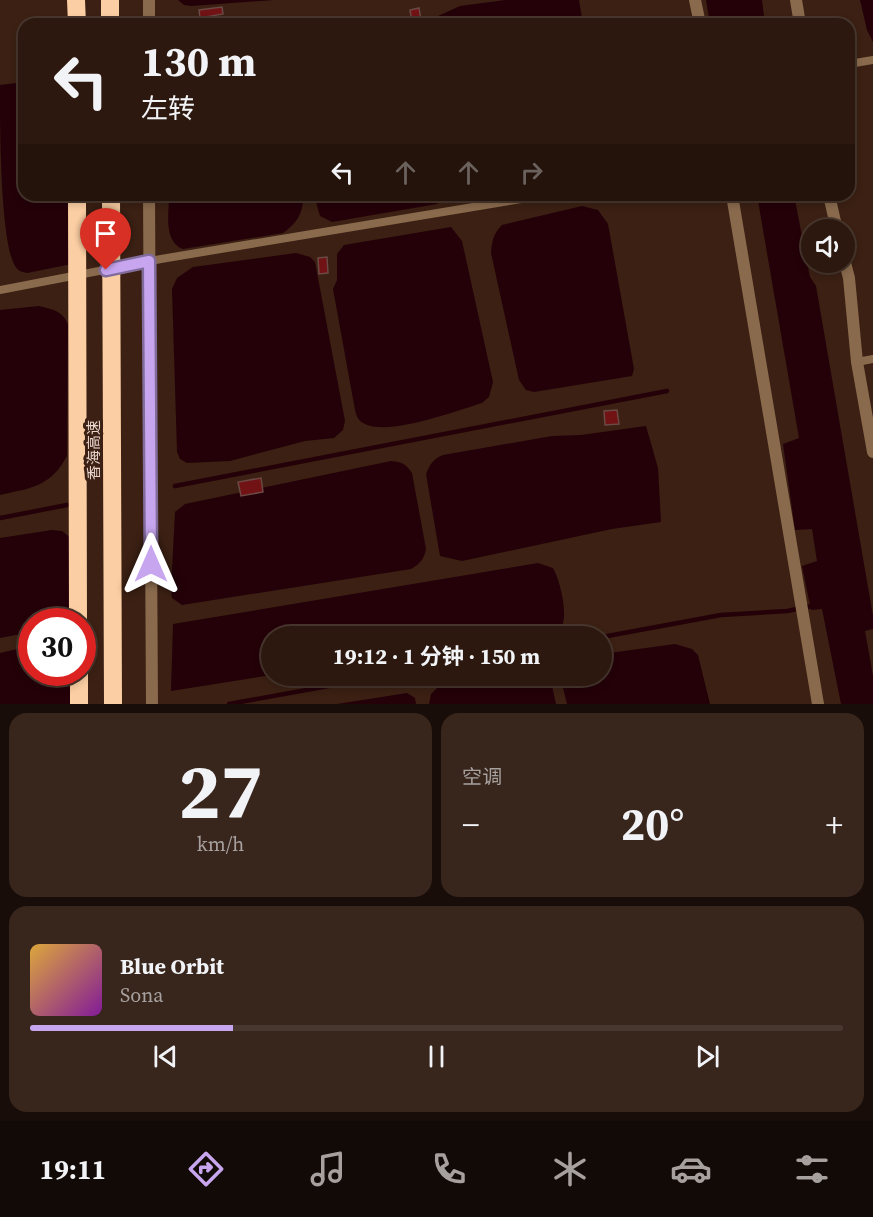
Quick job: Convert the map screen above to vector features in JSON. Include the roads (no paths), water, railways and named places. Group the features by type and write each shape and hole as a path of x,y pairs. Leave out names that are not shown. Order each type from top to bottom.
{"highway":[{"path":"76,0 76,18"},
{"path":"110,0 110,18"},
{"name":"香海高速","path":"77,201 78,608"},
{"name":"香海高速","path":"111,201 113,704"},
{"path":"79,686 79,704"}],"street":[{"path":"148,0 149,18"},
{"path":"695,0 699,18"},
{"path":"796,0 799,18"},
{"path":"149,201 152,704"},
{"path":"733,201 818,704"},
{"path":"830,201 834,219"},
{"path":"848,273 857,362 873,452"}],"lane":[{"path":"855,63 873,60"},
{"path":"0,290 149,261 509,201"},
{"path":"857,362 873,359"}],"waterway":[{"path":"175,486 667,391"},
{"path":"0,518 67,505"},
{"path":"612,635 721,615 787,611 817,605"},
{"path":"229,704 328,686"}]}
